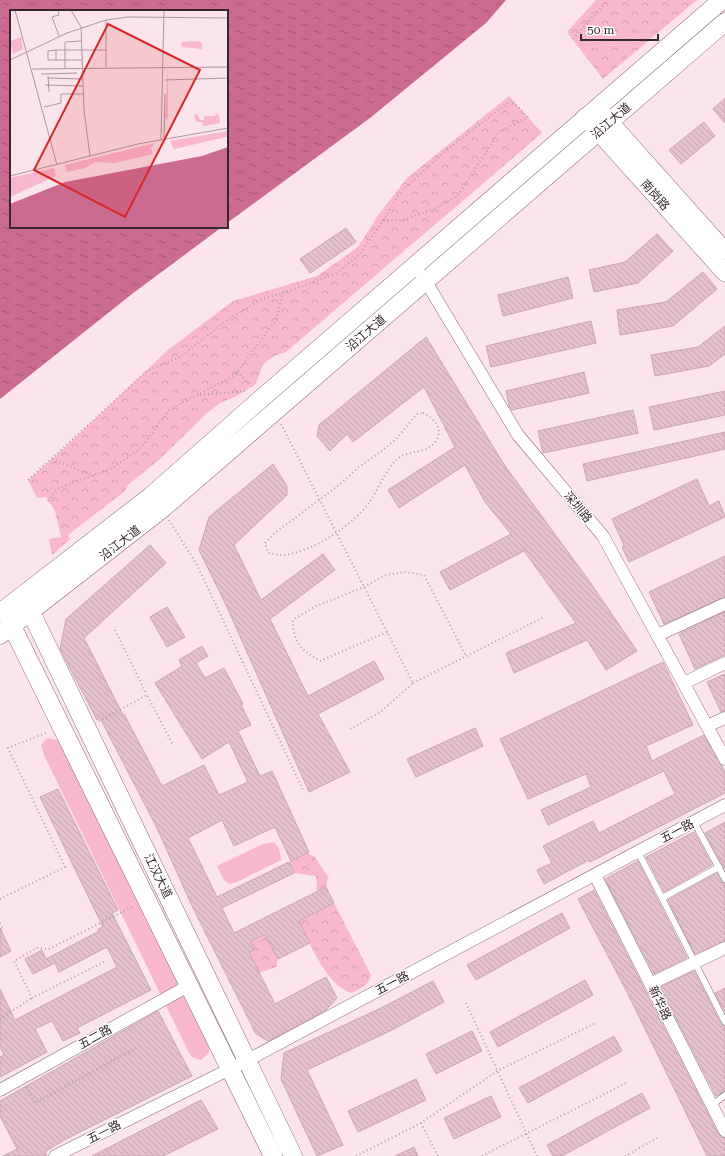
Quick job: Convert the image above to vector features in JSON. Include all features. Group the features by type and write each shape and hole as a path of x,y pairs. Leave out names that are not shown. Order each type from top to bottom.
{"main road":[{"name":"沿江大道","path":"6,630 27,603 591,112 722,0"},
{"name":"沿江大道","path":"2,611 27,603 162,509 725,22"},
{"name":"南岗路","path":"591,112 725,273"},
{"name":"南岗路","path":"604,127 725,251"},
{"name":"江汉大道","path":"27,603 87,727 239,1065 273,1156"},
{"name":"江汉大道","path":"2,611 6,630 63,726 190,985 293,1156"}],"street":[{"name":"深圳路","path":"416,264 518,435 603,536 725,759"},
{"path":"658,635 725,604"},
{"path":"684,683 725,664"},
{"path":"707,726 725,718"},
{"name":"五一路","path":"56,1156 239,1065 725,805"},
{"name":"新华路","path":"595,875 725,1131"},
{"path":"650,984 725,948"},
{"name":"五二路","path":"0,1090 190,985"}],"lane":[{"path":"694,822 725,879"},
{"path":"638,852 725,1022"},
{"path":"662,898 718,867"},
{"path":"711,1106 725,1095"}],"path":[{"path":"573,39 608,0"},
{"path":"28,480 147,371 180,357 230,318 262,299 283,293 337,273 360,254 400,193 442,154 511,100 528,117 499,132 459,194 441,206 403,220 383,221"},
{"path":"48,501 57,489 114,467 141,448 170,409 222,384 237,372 276,320 283,293"},
{"path":"237,372 252,386"},
{"path":"198,395 245,391"},
{"path":"275,412 413,683"},
{"path":"423,413 434,421 439,431 437,439 429,448 397,459 369,503 337,533 303,550 280,555 268,553 266,543 275,533 320,500 360,466 384,450 397,438 417,414 423,413"},
{"path":"52,459 94,476"},
{"path":"162,509 197,565 303,790"},
{"path":"387,632 320,660 304,651 293,634 293,620 314,607 364,588 386,575 405,572 424,574 466,656"},
{"path":"350,729 379,713 413,683 544,617"},
{"path":"115,630 173,745"},
{"path":"87,727 147,695"},
{"path":"0,899 65,867 8,748 63,726"},
{"path":"32,998 14,961 37,948 49,949 148,900"},
{"path":"0,923 3,928 0,930"},
{"path":"0,1019 32,998 104,962"},
{"path":"466,1003 537,1156"},
{"path":"356,1156 421,1123 497,1071 596,1023"},
{"path":"22,1078 35,1103 138,1047"},
{"path":"482,1156 628,1082"},
{"path":"421,1123 438,1156"},
{"path":"625,1156 657,1138"}],"green space":[{"path":"596,0 697,0 603,79 567,32"},
{"path":"509,96 542,133 286,352 274,356 263,364 256,384 235,397 220,403 207,413 160,459 129,484 125,491 68,535 70,539 52,555 49,539 61,537 55,511 46,497 37,498 28,480 61,451 168,350 233,301 317,276 358,247 379,214 407,178"},
{"path":"47,738 57,740 67,749 209,1046 209,1053 201,1060 190,1055 44,755 41,745"},
{"path":"274,842 279,848 281,860 237,882 229,884 224,880 217,866 263,844"},
{"path":"309,852 309,854 315,857 328,877 326,887 317,891 316,876 294,873 289,862"},
{"path":"334,903 371,975 366,984 351,993 342,988 326,972 314,952 299,921"},
{"path":"265,934 278,959 276,967 259,973 249,952 251,941"}],"water":[{"path":"0,0 506,0 486,23 370,118 228,222 228,10 10,10 10,228 221,228 132,294 0,399"}],"building":[{"path":"725,98 725,123 713,109"},
{"path":"704,122 715,136 681,164 669,150"},
{"path":"346,228 356,242 310,273 300,259"},
{"path":"657,234 673,251 638,283 594,292 589,270 625,262"},
{"path":"703,272 717,289 673,326 620,335 617,310 666,302"},
{"path":"568,277 573,298 503,316 498,295"},
{"path":"591,321 596,343 491,367 486,346"},
{"path":"725,326 725,354 709,366 655,376 651,355 698,347"},
{"path":"426,337 505,466 590,582 637,651 606,670 587,640 514,673 506,653 576,623 524,551 450,590 440,572 511,534 485,502 465,465 399,508 388,490 455,447 424,387 353,442 347,434 330,451 317,436 319,425"},
{"path":"584,372 589,393 512,410 509,405 506,391"},
{"path":"725,391 725,415 654,430 649,407"},
{"path":"633,410 638,433 543,453 538,431"},
{"path":"725,432 725,449 587,481 583,464"},
{"path":"273,464 287,486 287,495 234,545 261,600 323,554 335,570 270,619 308,696 374,661 384,679 318,714 350,772 309,792 227,607 199,550 209,517"},
{"path":"697,479 709,506 719,501 725,517 629,562 622,547 624,545 612,519"},
{"path":"150,545 166,563 84,638 123,715 124,714 162,786 204,765 219,795 248,782 229,742 202,759 155,683 182,666 179,660 202,646 208,656 196,663 205,678 224,668 243,704 241,705 251,725 238,731 260,776 272,771 309,852 291,861 275,827 234,846 222,820 188,838 217,897 289,862 294,873 222,908 234,933 326,887 334,903 299,921 310,943 278,959 265,934 251,941 255,949 249,952 275,1004 326,977 337,998 326,1010 268,1041 256,1034 193,908 156,826 100,718 97,720 60,649 66,619"},
{"path":"725,556 725,597 664,624 649,592"},
{"path":"167,607 185,637 167,647 150,617"},
{"path":"725,612 725,655 695,669 679,634"},
{"path":"663,662 693,725 646,746 652,761 704,735 725,772 725,793 590,862 589,860 544,884 537,870 552,863 543,846 593,821 599,833 675,794 664,771 548,825 541,810 591,787 586,774 528,799 500,739"},
{"path":"725,674 725,711 721,712 707,682"},
{"path":"475,728 483,746 416,777 407,759"},
{"path":"58,789 118,910 112,913 151,990 77,1028 80,1033 63,1041 52,1021 35,1029 47,1052 0,1077 0,1057 4,1055 0,1047 0,989 15,1020 117,967 107,947 59,972 55,963 33,974 25,959 42,950 46,959 99,931 98,929 103,927 40,797"},
{"path":"725,822 725,870 705,833"},
{"path":"694,832 712,865 664,892 646,857"},
{"path":"638,861 687,958 654,974 605,879"},
{"path":"717,873 721,881 725,883 725,941 695,954 668,900"},
{"path":"594,890 718,1134 725,1138 725,1156 707,1156 628,994 578,899"},
{"path":"562,913 570,928 476,980 467,965"},
{"path":"0,928 11,951 0,957"},
{"path":"694,971 721,1024 725,1026 725,1091 716,1096 660,987"},
{"path":"585,980 593,995 498,1047 490,1032"},
{"path":"433,981 444,1002 392,1030 307,1070 343,1145 317,1156 281,1079 284,1053 381,1008"},
{"path":"725,988 725,1012 715,993"},
{"path":"158,1011 192,1076 66,1139 45,1152 47,1156 3,1156 17,1149 0,1116 0,1101"},
{"path":"472,1031 482,1051 436,1074 426,1054"},
{"path":"614,1036 622,1051 528,1103 519,1088"},
{"path":"416,1079 426,1100 358,1132 348,1111"},
{"path":"642,1093 650,1108 562,1156 553,1156 547,1145"},
{"path":"491,1096 501,1117 454,1139 444,1118"},
{"path":"201,1100 218,1129 163,1156 92,1156"},
{"path":"414,1147 418,1156 395,1156"}]}
